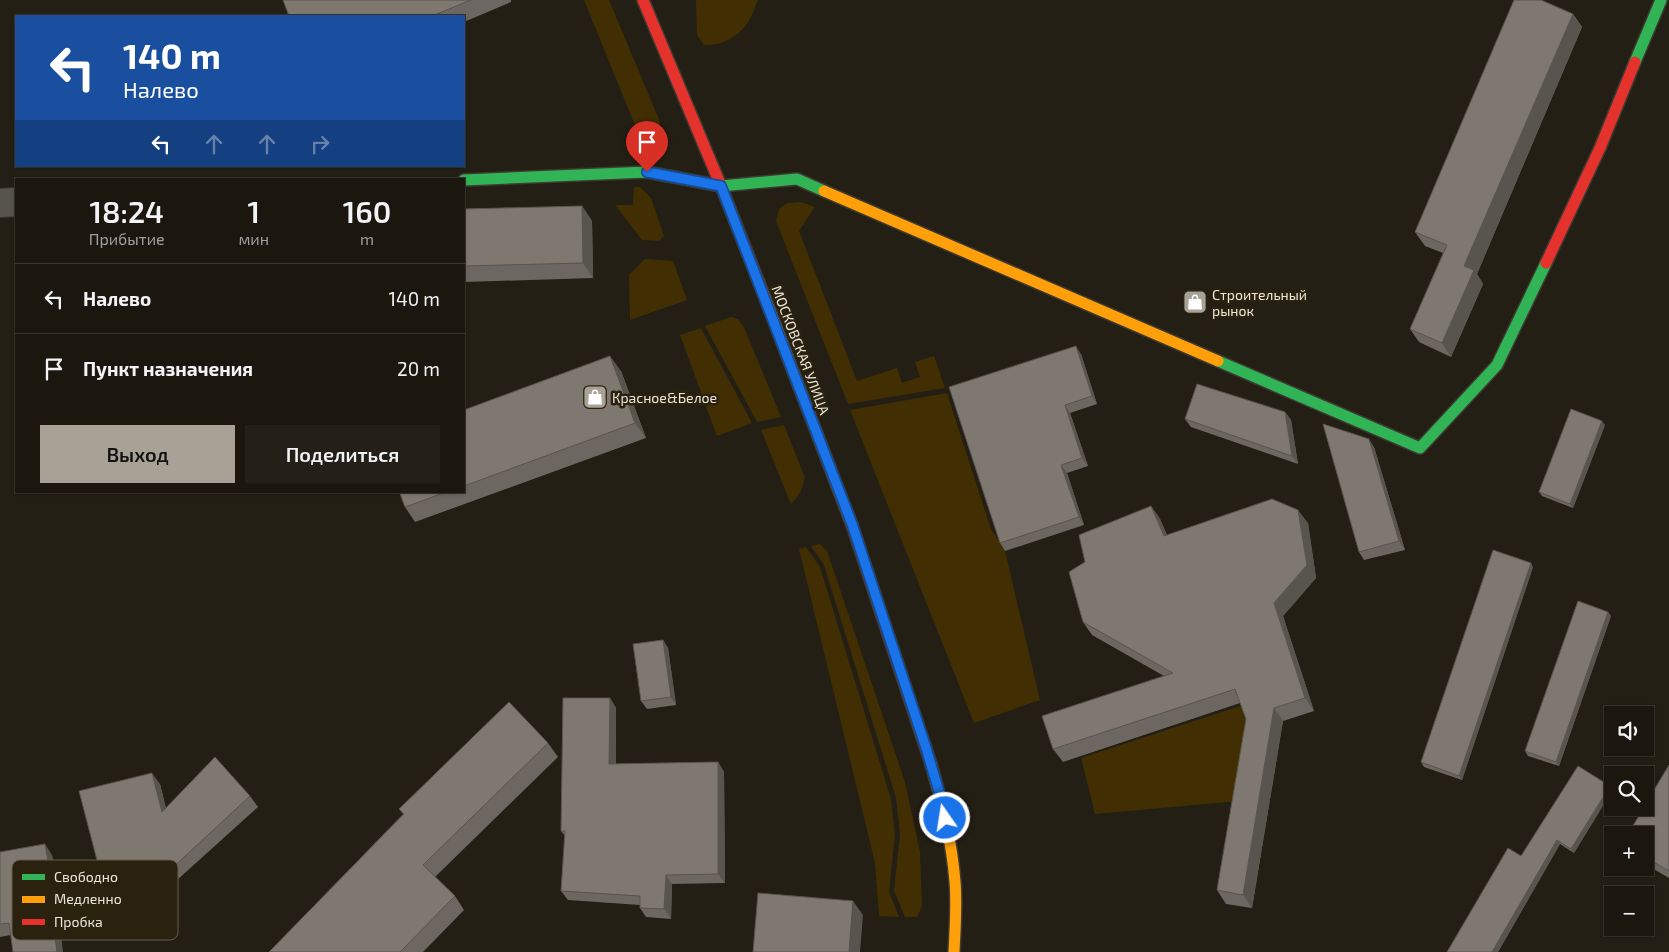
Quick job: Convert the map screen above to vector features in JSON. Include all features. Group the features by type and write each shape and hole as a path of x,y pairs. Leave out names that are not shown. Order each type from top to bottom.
{"street":[{"name":"МОСКОВСКАЯ УЛИЦА","path":"643,0 721,186 852,524 926,748 943,805 955,882 956,919 954,952"},
{"path":"465,180 647,172 721,186 797,179 1420,448 1497,365 1600,148 1661,0"},
{"path":"0,203 15,202"}],"shaded area":[{"path":"584,0 609,0 660,122 651,136 641,140"},
{"path":"696,0 758,0 749,20 740,32 729,40 717,44 704,45 697,35"},
{"path":"634,187 640,187 651,198 664,236 659,241 642,240 615,205 633,205"},
{"path":"801,202 815,207 799,231 857,381 897,368 902,383 920,377 915,362 934,356 945,388 848,404 776,221 779,209 787,203"},
{"path":"645,259 673,261 687,300 630,320 629,275"},
{"path":"731,317 738,319 744,327 781,417 757,422 705,326"},
{"path":"701,328 752,423 717,436 680,335"},
{"path":"947,393 991,529 1005,551 1040,700 974,723 850,410"},
{"path":"784,425 805,478 800,493 791,504 761,430"},
{"path":"820,544 827,551 905,782 920,852 922,906 917,917 905,917 894,891 900,835 896,798 824,565 811,546"},
{"path":"806,547 820,567 891,799 895,835 889,892 899,917 879,916 875,863 799,549"},
{"path":"1243,705 1248,744 1238,801 1095,814 1081,758"}],"building":[{"path":"283,0 471,0 434,15 289,15"},
{"path":"1514,0 1541,0 1573,14 1464,266 1474,270 1442,343 1410,329 1447,245 1415,232"},
{"path":"582,206 583,263 465,266 465,209"},
{"path":"1076,346 1092,396 1065,405 1082,458 1061,465 1079,517 1000,543 949,387"},
{"path":"610,356 635,423 465,486 465,410"},
{"path":"1197,384 1285,412 1292,456 1185,419"},
{"path":"1571,409 1602,421 1570,504 1539,492"},
{"path":"1323,424 1369,439 1399,541 1359,552"},
{"path":"400,493 444,493 405,507"},
{"path":"1272,499 1298,510 1307,565 1274,603 1305,698 1274,708 1243,895 1217,890 1246,719 1235,689 1053,749 1042,716 1173,673 1083,622 1069,572 1085,562 1079,535 1151,506 1164,536"},
{"path":"1493,550 1531,563 1459,776 1421,762"},
{"path":"1578,601 1608,612 1556,762 1525,751"},
{"path":"663,640 671,697 641,701 633,644"},
{"path":"563,698 610,698 609,764 718,762 718,874 666,875 664,909 640,908 640,896 561,891 565,831 561,831"},
{"path":"509,702 548,743 423,865 455,896 400,952 269,952 404,814 399,809"},
{"path":"215,757 250,796 178,863 178,860 97,860 79,791 152,773 162,812"},
{"path":"1669,765 1669,871 1654,862 1654,826 1633,826 1639,816 1654,816 1654,790"},
{"path":"1578,766 1604,782 1604,796 1571,849 1557,840 1492,952 1447,952 1508,848 1521,856"},
{"path":"45,844 48,860 12,860 12,940 55,940 57,952 13,952 9,923 0,924 0,852"},
{"path":"758,893 853,901 849,952 753,952"}],"traffic: fast":[{"path":"1635,62 1661,0"},
{"path":"465,180 647,172 721,186 797,179 824,191"},
{"path":"1218,361 1420,448 1497,365 1546,263"}],"traffic: slow":[{"path":"824,191 1218,361"},
{"path":"763,293 852,525"},
{"path":"931,764 946,823 954,867 956,899 954,952"}],"traffic: jam":[{"path":"643,0 721,186 763,293"},
{"path":"1546,263 1600,148 1635,62"},
{"path":"852,525 931,764"}],"place":[{"name":"Строительный рынок","path":"1195,302"},
{"name":"Красное&Белое","path":"595,397"}],"route":[{"path":"647,172 721,186 852,524 926,748 945,818"}]}
